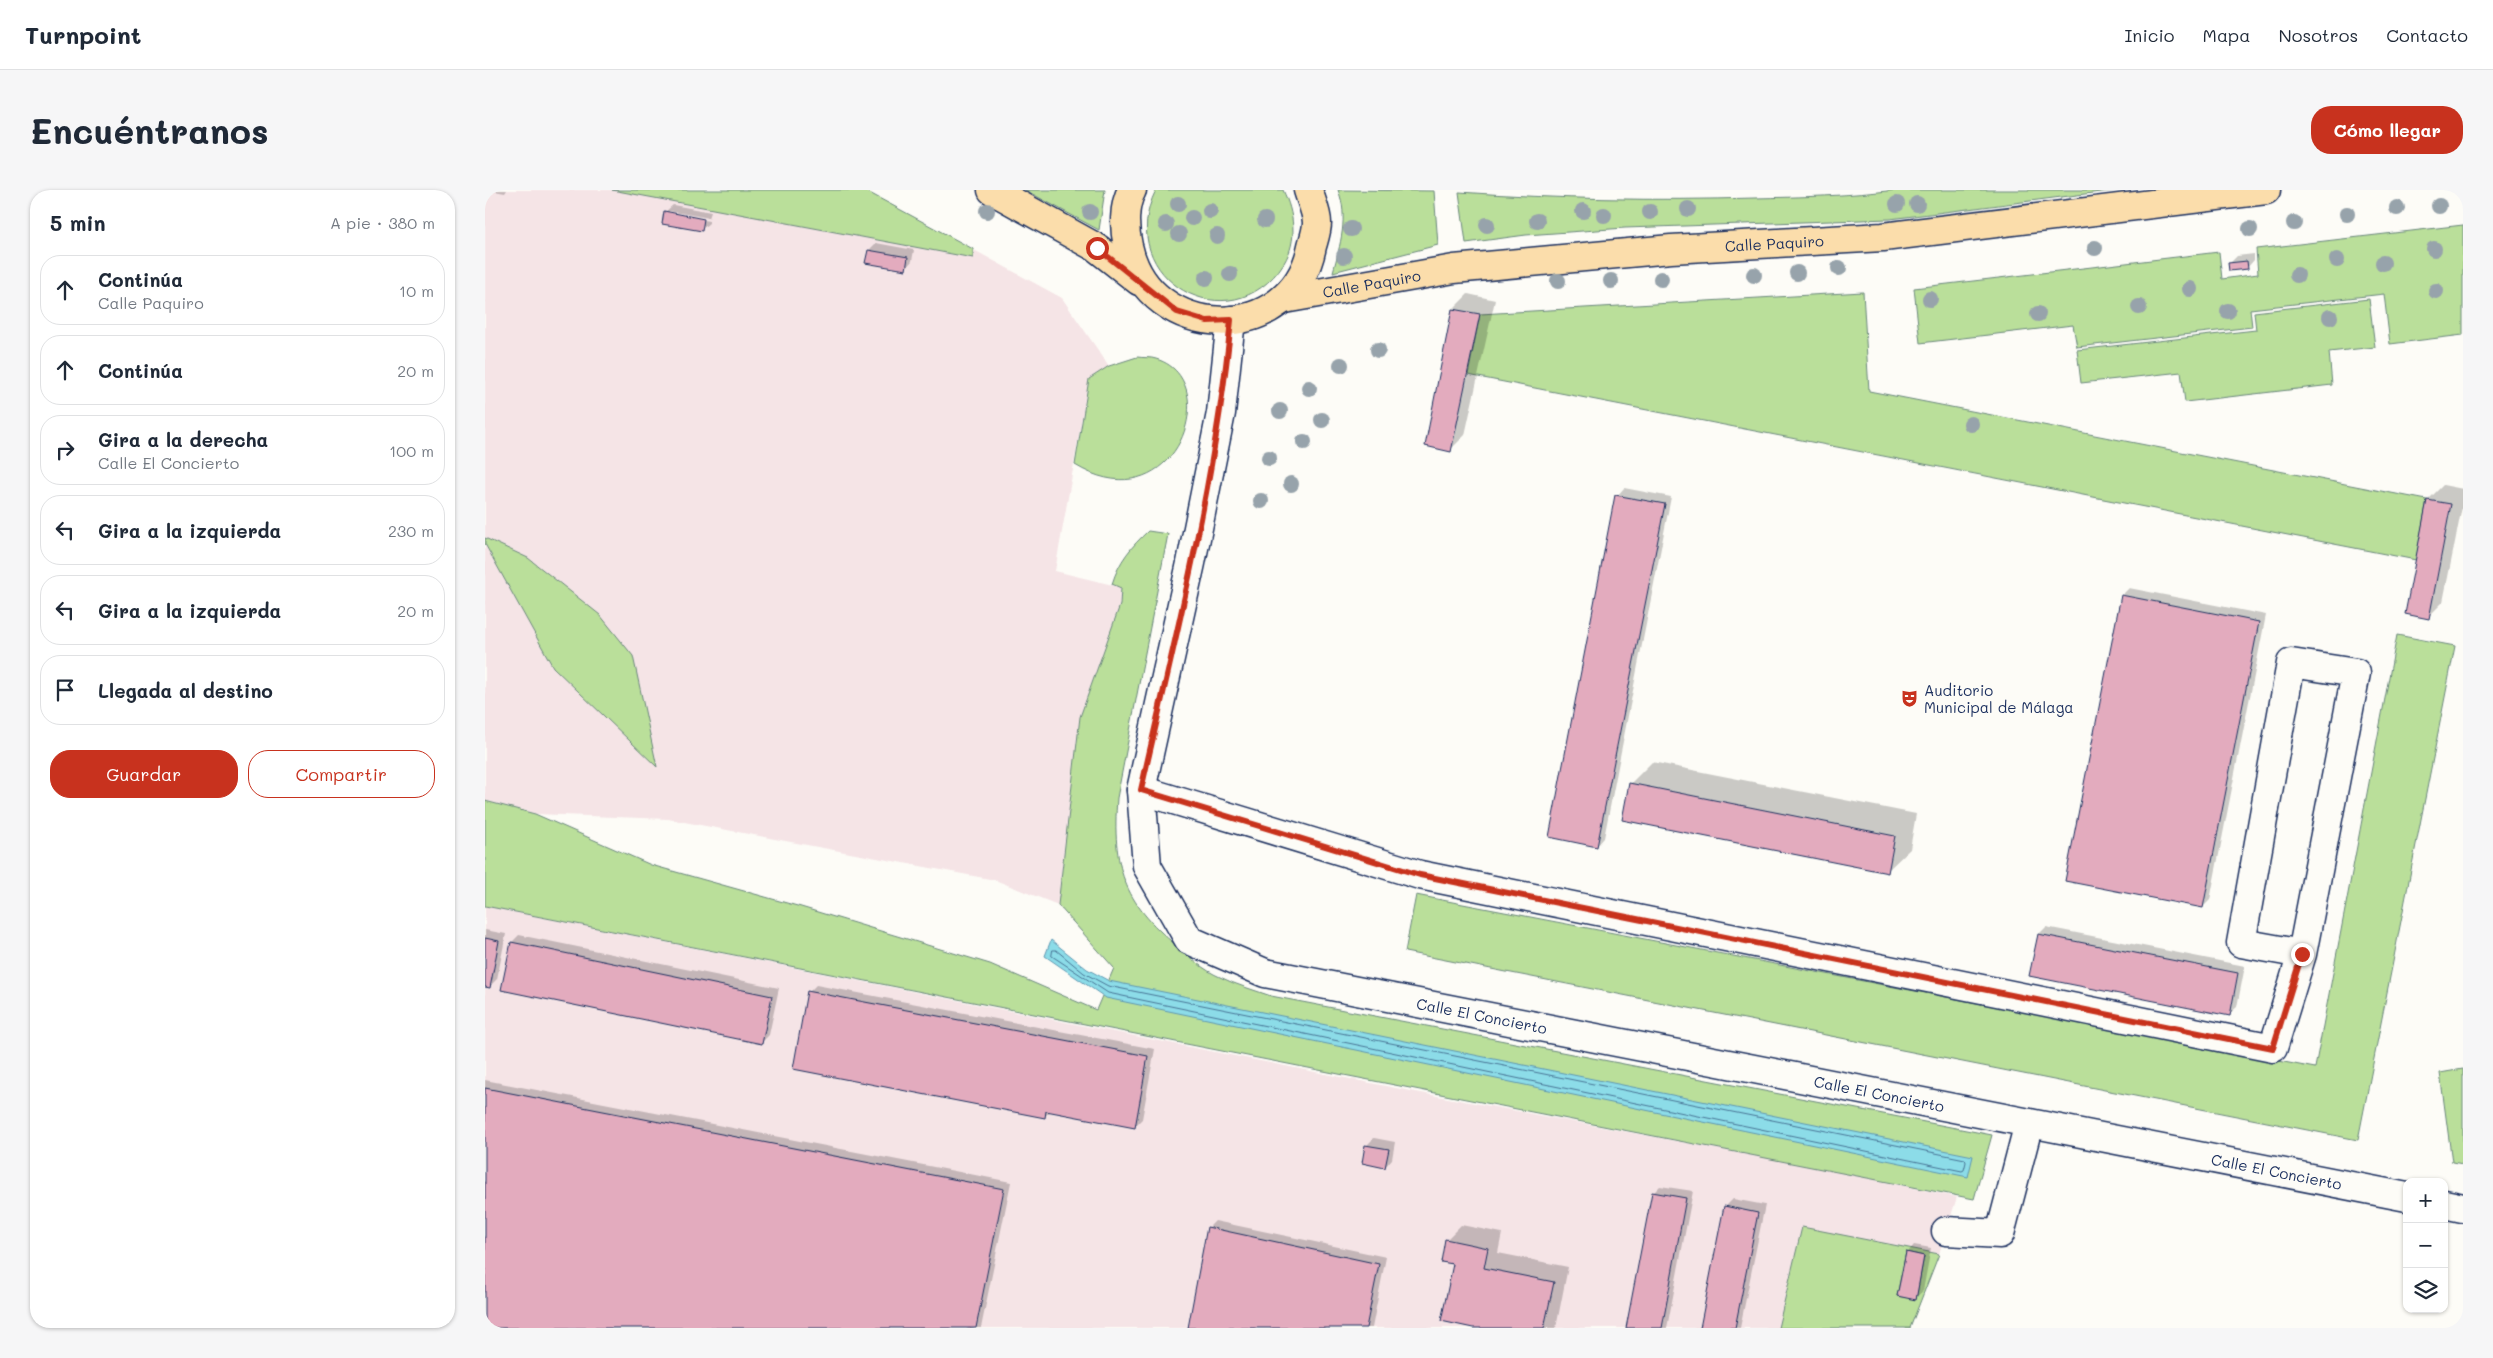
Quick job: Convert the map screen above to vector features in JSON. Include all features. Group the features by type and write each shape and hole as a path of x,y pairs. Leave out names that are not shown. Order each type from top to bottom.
{"main road":[{"path":"992,190 1097,248 1177,312 1207,321 1240,320 1270,309 1283,299 1309,265 1317,223 1308,190"},
{"path":"1132,190 1129,196 1124,230 1132,263 1149,288"},
{"name":"Calle Paquiro","path":"1283,299 1454,269 1671,249 1883,237 2266,190"}],"street":[{"name":"Calle El Concierto","path":"1231,320 1221,413 1191,563 1141,790 1147,866 1189,940 1265,973 2403,1196"},
{"path":"1141,790 1420,875 2273,1048 2302,954 2356,673 2291,663 2241,942 2302,954"},
{"path":"1946,1231 2000,1234 2029,1123"},
{"path":"2448,1205 2463,1208"}],"shaded area":[{"path":"485,190 864,190 1062,298 1109,366 1089,379 1055,571 1121,587 1120,605 1080,717 1058,905 995,880 668,819 535,814 485,801"},
{"path":"485,906 1416,1092 1814,1167 1957,1197 1939,1254 1910,1328 485,1328"}],"green space":[{"path":"612,190 864,190 973,249 973,258"},
{"path":"1025,190 1105,190 1099,230"},
{"path":"1156,190 1283,190 1290,208 1293,226 1291,245 1284,263 1261,287 1235,299 1209,300 1184,291 1163,274 1150,250 1147,222"},
{"path":"1338,190 1434,191 1438,245 1333,272 1341,241 1343,221 1343,210"},
{"path":"1896,190 2116,190 1890,219 1625,228 1526,235 1466,243 1459,192 1570,198 1681,199 1825,196"},
{"path":"2463,225 2463,335 2390,344 2384,294 2250,309 2252,327 2077,347 2073,325 1920,343 1914,288 2219,252 2222,279 2258,274 2256,249"},
{"path":"1863,292 1869,391 2427,500 2416,560 1468,375 1480,314"},
{"path":"2369,299 2375,347 2329,352 2332,385 2185,402 2181,372 2081,383 2077,350 2256,330 2254,312"},
{"path":"1137,357 1156,359 1177,372 1187,393 1188,417 1180,442 1163,464 1140,477 1110,479 1075,465 1089,379 1109,366"},
{"path":"1148,531 1168,534 1117,798 1117,844 1125,881 1133,898 1144,914 1159,930 1192,959 1208,971 1226,980 1271,996 1992,1135 1974,1199 485,906 485,801 535,814 651,865 801,907 990,964 1096,1010 1114,968 1058,905 1080,717 1120,605 1121,588 1112,584 1118,568 1126,555"},
{"path":"485,538 528,558 600,615 633,656 657,767 553,667 485,544"},
{"path":"2397,635 2455,646 2358,1140 1405,952 1416,895 2315,1068"},
{"path":"2463,1069 2463,1164 2452,1162 2440,1073"},
{"path":"1802,1227 1939,1254 1910,1328 1778,1328","holes":["1906,1252 1924,1256 1916,1299 1897,1296"]}],"water":[{"path":"1051,940 1087,969 1109,981 1973,1156 1968,1177 1106,998 1045,956"}],"building":[{"path":"664,211 704,219 702,231 662,224"},
{"path":"868,250 908,257 906,270 865,263"},
{"path":"2247,261 2248,269 2229,271 2228,263"},
{"path":"1452,309 1480,314 1451,452 1425,446"},
{"path":"1615,495 1665,504 1597,847 1549,837"},
{"path":"2427,500 2451,504 2429,619 2405,614"},
{"path":"2121,595 2259,622 2203,908 2065,881"},
{"path":"1629,783 1895,836 1888,873 1622,820"},
{"path":"2038,934 2238,973 2230,1016 2029,976"},
{"path":"485,938 499,941 490,988 485,987"},
{"path":"511,942 772,996 762,1044 501,990"},
{"path":"807,991 1148,1056 1135,1128 1046,1111 1045,1118 793,1069"},
{"path":"485,1088 1004,1189 976,1328 485,1328"},
{"path":"1365,1145 1389,1149 1385,1168 1362,1163"},
{"path":"1652,1192 1686,1198 1662,1328 1626,1328"},
{"path":"1724,1206 1758,1213 1735,1328 1700,1328"},
{"path":"1207,1227 1379,1264 1366,1328 1188,1328"},
{"path":"1445,1239 1488,1248 1484,1268 1554,1282 1544,1328 1473,1328 1441,1321 1453,1264 1441,1262"},
{"path":"1906,1252 1924,1256 1916,1300 1897,1296"}],"place":[{"name":"Auditorio Municipal de Málaga","path":"1910,699"}],"route":[{"path":"1097,248 1177,312 1207,321 1231,320 1221,413 1191,563 1141,790 1420,875 2273,1048 2302,954"}]}
